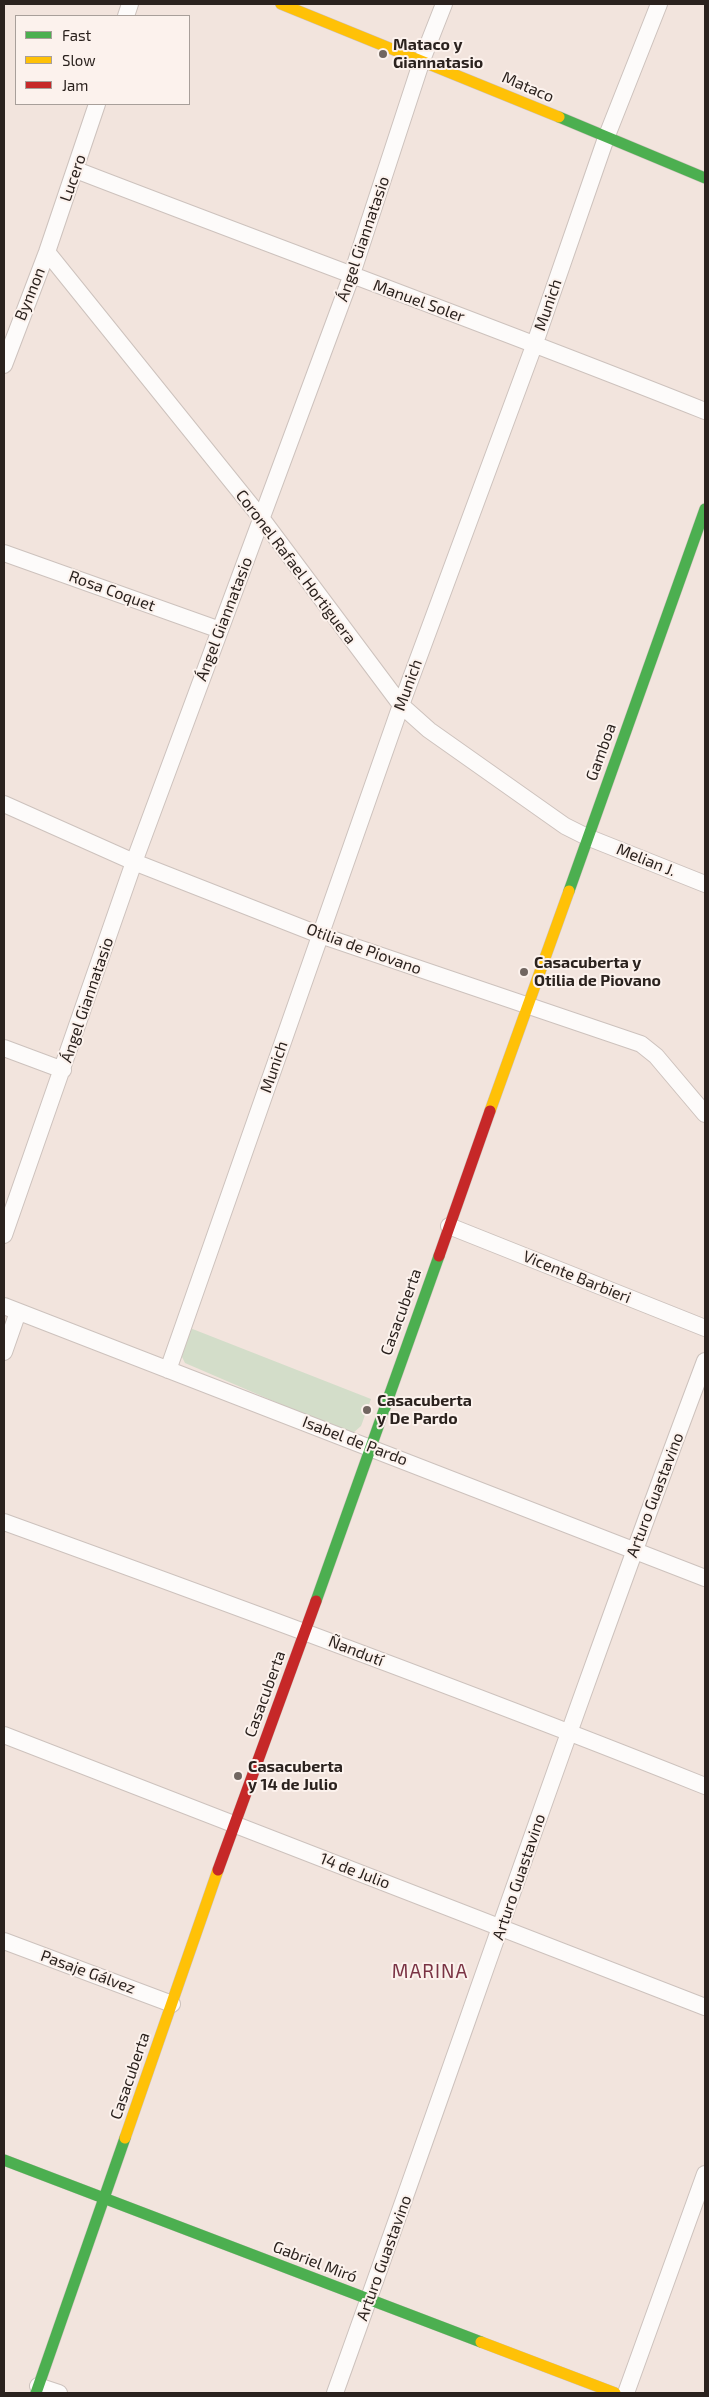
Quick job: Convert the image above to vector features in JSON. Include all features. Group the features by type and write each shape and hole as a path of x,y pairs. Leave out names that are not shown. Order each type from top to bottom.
{"street":[{"name":"Mataco","path":"281,4 422,60 705,178"},
{"name":"Ángel Giannatasio","path":"4,1235 134,862 351,277 422,60 444,4"},
{"name":"Munich","path":"168,1370 401,705 534,343 606,138 659,4"},
{"name":"Lucero","path":"47,252 97,105"},
{"name":"Manuel Soler","path":"76,170 351,277 534,343 705,411"},
{"name":"Bynnon","path":"4,364 9,332 47,252"},
{"name":"Coronel Rafael Hortiguera","path":"47,252 262,520 401,705 429,730 565,826 587,837"},
{"name":"Gamboa","path":"527,1006 705,509"},
{"name":"Rosa Coquet","path":"4,553 220,630"},
{"name":"Otilia de Piovano","path":"4,804 134,862 320,934 641,1044 656,1056 705,1114"},
{"name":"Melian J.","path":"587,837 705,884"},
{"name":"Casacuberta","path":"37,2390 234,1824 305,1631 527,1006"},
{"path":"4,1048 63,1070"},
{"name":"Vicente Barbieri","path":"449,1226 705,1328"},
{"path":"4,1352 11,1309"},
{"name":"Isabel de Pardo","path":"11,1309 705,1578"},
{"name":"Arturo Guastavino","path":"335,2393 502,1928 569,1731 705,1361"},
{"name":"Ñandutí","path":"4,1522 305,1631 569,1731 705,1786"},
{"name":"14 de Julio","path":"4,1735 705,2007"},
{"name":"Pasaje Gálvez","path":"4,1941 172,2004"},
{"name":"Gabriel Miró","path":"4,2160 614,2393"},
{"path":"626,2393 705,2174"},
{"path":"37,2390 59,2393"}],"green space":[{"path":"190,1328 371,1399 361,1426 352,1434 345,1432 185,1363 181,1355"}],"traffic: fast":[{"path":"559,117 705,178"},
{"path":"569,891 705,509"},
{"path":"316,1601 439,1256"},
{"path":"36,2393 125,2138"},
{"path":"4,2160 481,2342"}],"traffic: slow":[{"path":"281,4 559,117"},
{"path":"490,1111 569,891"},
{"path":"125,2138 218,1870"},
{"path":"481,2342 615,2393"}],"traffic: jam":[{"path":"439,1256 490,1111"},
{"path":"218,1870 316,1601"}],"place":[{"name":"Mataco y Giannatasio","path":"383,54"},
{"name":"Casacuberta y Otilia de Piovano","path":"524,972"},
{"name":"Casacuberta y De Pardo","path":"367,1410"},
{"name":"Casacuberta y 14 de Julio","path":"238,1776"}],"district":[{"name":"MARINA","path":"430,1972"}]}
